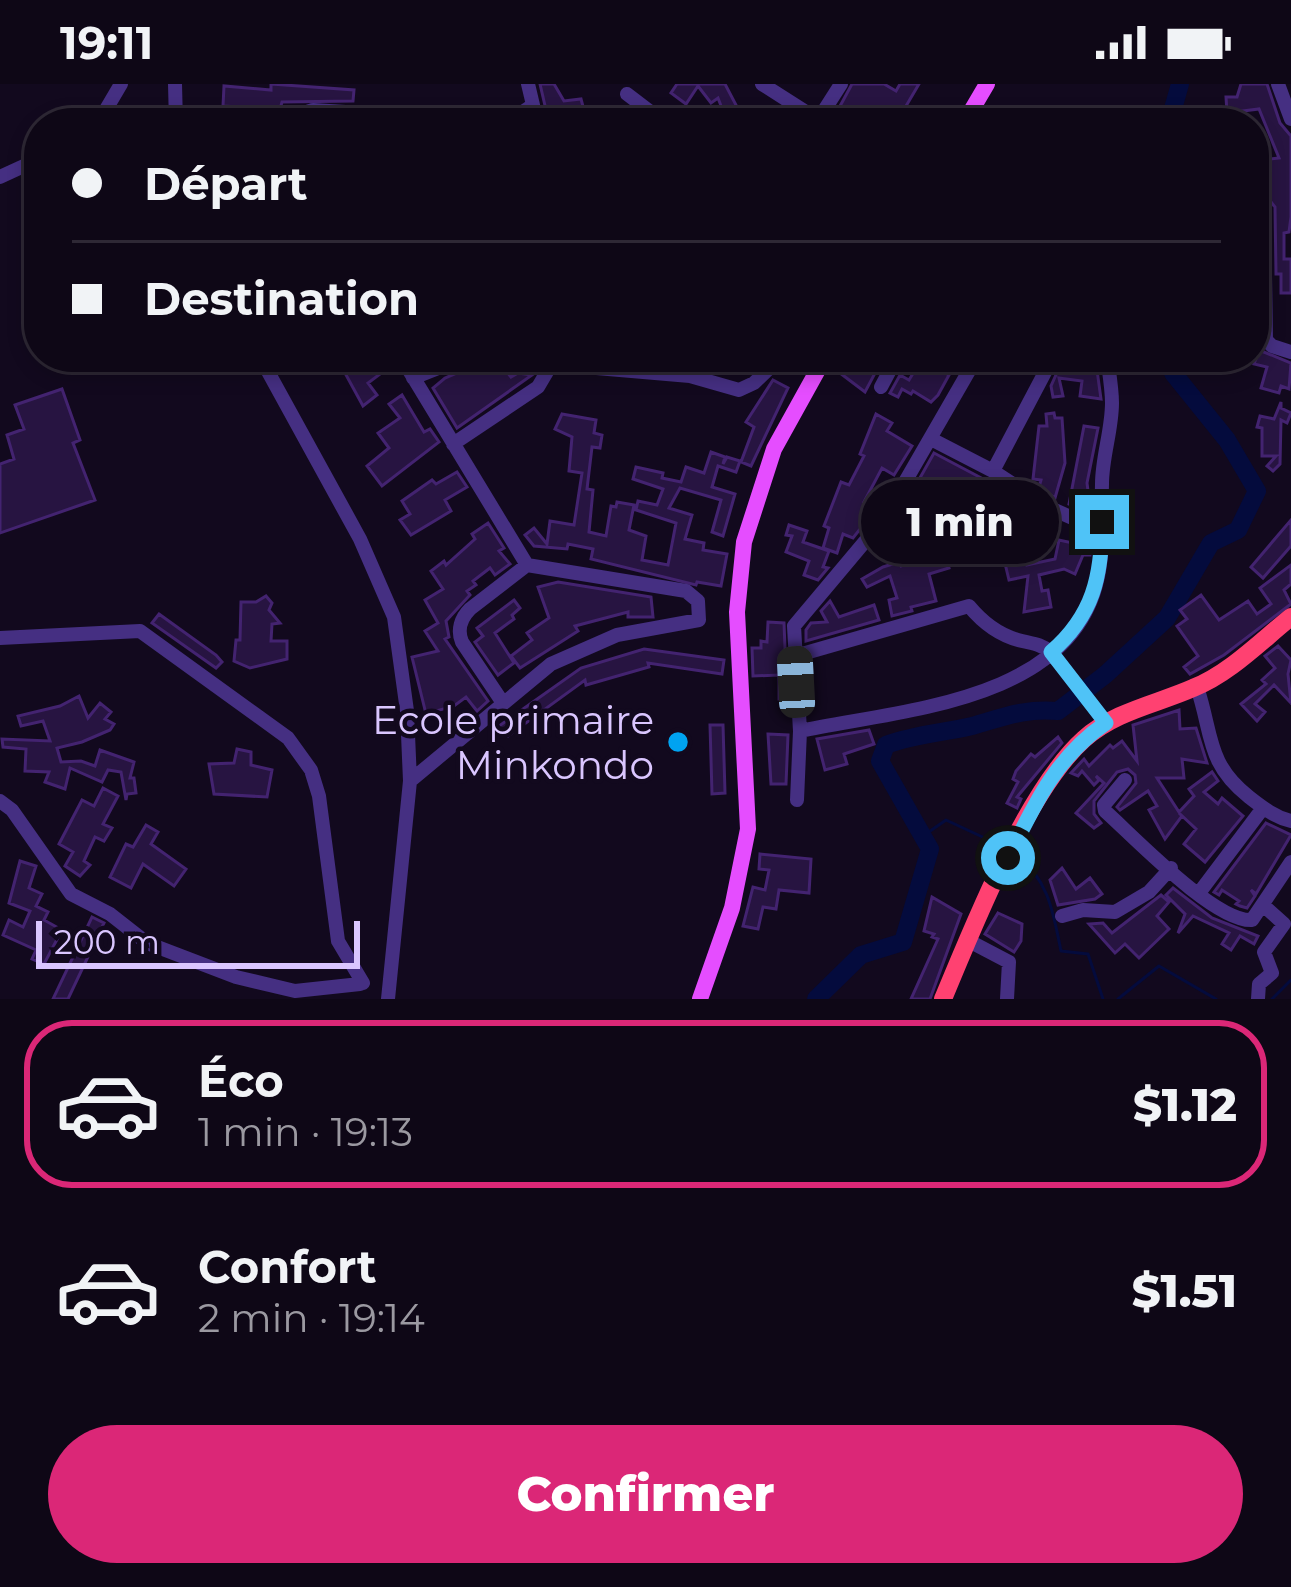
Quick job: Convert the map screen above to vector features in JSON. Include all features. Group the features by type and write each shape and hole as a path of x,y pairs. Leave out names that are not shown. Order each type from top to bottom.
{"highway":[{"path":"944,999 1048,780 1085,737 1106,723 1197,687 1291,617"}],"main road":[{"path":"700,999 732,908 748,829 737,612 744,542 774,448 817,372"}],"street":[{"path":"762,84 799,108"},
{"path":"1278,84 1291,119"},
{"path":"627,94 645,108"},
{"path":"0,801 12,810 71,893 110,914 148,943 236,977 296,991 361,983 389,992 410,781 407,711 394,617 360,539 268,372"},
{"path":"410,372 527,565"},
{"path":"413,378 426,372"},
{"path":"453,444 538,387 547,372"},
{"path":"639,372 690,376 739,390 766,372"},
{"path":"881,387 889,372"},
{"path":"797,800 800,730 794,626 872,535 968,372"},
{"path":"993,471 1044,372"},
{"path":"800,730 1002,684 1051,652 1079,625 1099,568 1102,464 1112,401 1109,372"},
{"path":"931,439 1050,508 1102,531"},
{"path":"410,781 503,703 542,669 608,638 699,620 698,601 686,591 527,565 462,618 462,642 503,703"},
{"path":"795,656 967,606 994,629 1051,652 1106,723"},
{"path":"0,638 140,631 288,738 310,770 319,796 338,941 361,983"},
{"path":"1197,687 1215,759 1231,782 1263,808 1291,821"},
{"path":"1125,780 1104,808 1199,893 1249,922 1291,862"},
{"path":"1199,893 1263,808"},
{"path":"1062,916 1083,910 1115,912 1149,892 1171,868"},
{"path":"1258,998 1259,983 1272,973 1264,952 1285,924 1263,904"},
{"path":"969,941 1010,964 1007,999"},
{"path":"342,999 361,983"}],"building":[{"path":"271,84 354,90 353,101 282,102 280,108 223,106 224,86 271,90"},
{"path":"540,84 554,84 564,101 581,99 583,108 546,108"},
{"path":"677,84 725,84 736,105 722,108 718,98 711,103 698,86 686,104 671,93"},
{"path":"852,84 884,84 896,91 900,84 919,84 905,108 839,108"},
{"path":"1241,84 1267,84 1280,123 1291,136 1291,217 1289,232 1284,233 1284,259 1291,259 1291,293 1281,293 1281,274 1276,274 1269,159 1279,158 1269,134 1269,108 1227,108 1226,97 1237,97"},
{"path":"1269,354 1291,363 1289,389 1281,386 1279,393 1261,388 1269,372"},
{"path":"344,372 383,372 368,383 377,395 363,406"},
{"path":"459,372 532,375 457,428 433,388"},
{"path":"841,372 876,372 865,392"},
{"path":"914,372 949,375 931,402 913,391 902,389 898,397 890,393 900,375 909,380"},
{"path":"1057,372 1097,372 1101,399 1080,396 1082,381 1059,378 1063,396 1053,397 1051,386"},
{"path":"773,380 788,388 751,466 741,462 754,427 746,422"},
{"path":"62,389 80,440 73,443 95,500 0,533 0,464 14,459 7,435 24,429 15,405"},
{"path":"402,395 424,432 430,429 439,442 382,486 367,466 389,448 378,433 400,418 389,404"},
{"path":"1281,402 1281,408 1291,413 1287,423 1281,420 1280,464 1273,471 1267,466 1276,456 1262,456 1262,428 1257,427 1260,416 1274,419"},
{"path":"1054,413 1055,418 1062,418 1065,463 1055,498 1039,487 1041,480 1033,479 1039,426 1047,426 1046,414"},
{"path":"562,414 596,420 594,433 602,435 600,448 592,447 589,532 606,536 611,506 616,507 617,502 634,505 629,530 646,536 642,560 668,565 676,523 636,510 638,501 657,505 663,489 633,479 636,467 681,482 686,467 704,473 711,452 725,457 723,464 727,457 740,461 736,472 718,466 712,487 735,494 723,536 712,532 721,500 680,488 669,508 692,515 685,539 704,543 703,550 727,554 721,586 696,585 591,559 593,549 568,544 567,549 534,546 525,535 534,528 547,544 550,521 574,525 582,473 569,471 572,437 555,429"},
{"path":"876,414 892,423 887,431 912,446 894,475 882,468 864,502 876,509 853,538 843,534 837,553 823,548 829,528 824,526 841,482 849,485 864,456 860,454"},
{"path":"1084,426 1098,428 1087,483 1091,514 1069,504"},
{"path":"934,453 1044,517 1043,521 1022,519 1027,565 1055,559 1059,540 1077,544 1077,535 1091,538 1090,555 1083,555 1075,574 1064,569 1039,575 1051,607 1024,612 1028,576 1009,580 1002,551 985,556 977,540 951,548 944,538 973,529 971,521 988,516 992,530 1022,525 988,505 983,498 987,491 969,481 960,497 971,503 967,510 937,494 934,499 929,496 917,515 910,511 923,489 916,485"},
{"path":"457,472 467,487 445,500 451,511 411,535 400,520 410,514 402,501 432,480 436,484"},
{"path":"1291,520 1291,546 1263,578 1251,567"},
{"path":"488,523 510,564 495,575 490,568 473,581 476,585 467,591 470,595 446,621 449,637 445,639 488,701 477,711 466,697 426,714 412,657 438,651 425,631 438,623 425,600 443,589 431,571 444,561 446,565"},
{"path":"789,525 807,531 803,542 829,551 823,567 828,568 818,580 804,575 809,561 786,552 792,536 786,535"},
{"path":"944,552 949,568 929,574 936,601 911,607 912,611 892,616 889,600 897,598 890,576 867,587 862,579 883,567"},
{"path":"1291,565 1291,584 1284,590 1291,604 1224,655 1190,674 1184,667 1198,656 1177,626 1187,619 1180,610 1201,595 1219,620 1248,601 1257,614 1271,604 1260,588"},
{"path":"558,582 651,597 653,617 628,617 628,612 575,626 578,631 520,668 511,656 532,640 527,633 549,618 538,587"},
{"path":"266,596 272,603 269,610 280,623 272,624 271,641 287,641 287,659 250,668 234,661 241,602"},
{"path":"514,600 520,608 512,615 514,619 495,633 514,663 498,675 475,642 483,636 477,628"},
{"path":"830,601 839,617 874,605 879,620 806,641 811,623 827,622 821,611"},
{"path":"159,614 222,662 216,668 152,623"},
{"path":"768,622 784,623 787,699 779,699 779,675 753,676 752,648 767,642"},
{"path":"1278,646 1291,660 1291,703 1274,685 1255,704 1265,712 1257,721 1241,704 1266,684 1262,680 1275,668 1265,656"},
{"path":"644,649 724,660 722,674 648,663 649,667 586,685 585,680 508,736 499,726 581,668"},
{"path":"79,696 88,718 100,703 111,712 105,719 114,724 82,742 57,748 61,762 95,766 100,750 134,762 130,778 134,778 136,793 127,794 126,800 121,772 108,770 102,782 70,768 65,789 45,782 49,772 25,771 26,749 3,747 2,739 50,741 43,721 21,726 18,716"},
{"path":"1179,710 1180,729 1196,728 1207,763 1182,759 1184,778 1157,778 1179,812 1194,796 1189,789 1212,772 1218,781 1204,792 1218,804 1222,798 1243,816 1205,862 1184,844 1196,829 1179,813 1182,816 1165,839 1149,810 1157,806 1148,791 1120,810 1117,807 1136,783 1128,769 1117,772 1094,801 1094,814 1101,823 1094,828 1076,813 1104,783 1096,776 1099,780 1094,785 1082,771 1078,776 1071,773 1084,759 1089,766 1110,745 1113,748 1122,741 1137,761 1133,725"},
{"path":"710,725 723,725 725,793 712,794"},
{"path":"869,730 874,744 844,754 847,764 825,770 817,739"},
{"path":"768,734 788,735 786,784 771,784"},
{"path":"1058,737 1062,743 1017,797 1021,799 1017,808 1007,803 1018,782 1013,779 1016,771 1031,754 1035,757"},
{"path":"237,749 251,752 251,765 272,770 267,797 214,794 209,764 234,763"},
{"path":"103,788 118,796 103,824 112,828 104,841 95,837 84,861 90,865 80,876 65,866 73,852 59,844 82,800 94,806"},
{"path":"1266,823 1291,835 1256,894 1251,890 1255,896 1247,908 1222,890 1219,895 1214,892"},
{"path":"146,825 158,832 151,844 186,869 174,886 143,864 131,888 110,877 126,844 133,847"},
{"path":"760,854 811,859 809,893 779,890 776,909 763,907 758,929 743,926 753,887 765,890 769,870 759,869"},
{"path":"20,861 36,866 29,888 42,894 36,906 48,912 44,920 62,930 44,964 32,959 36,950 3,935 9,920 23,927 30,911 9,903"},
{"path":"1062,868 1076,889 1090,878 1102,894 1058,905 1050,880"},
{"path":"1173,888 1212,918 1258,936 1254,944 1240,936 1231,950 1222,944 1229,933 1193,916 1178,933 1185,914 1166,895"},
{"path":"1161,895 1169,902 1157,916 1169,929 1139,958 1125,944 1115,953 1089,924 1103,923 1112,933"},
{"path":"932,897 961,914 930,999 911,999 938,939 924,931"},
{"path":"998,913 1022,924 1021,941 1014,952 985,934"},
{"path":"92,917 104,923 68,999 53,999"}],"waterway":[{"path":"1173,108 1180,84"},
{"path":"816,999 861,955 903,942 930,849 880,761 886,745 1014,714 1058,711 1167,618 1211,543 1238,530 1257,491 1227,440 1173,372"},
{"path":"923,836 946,820 1004,847"},
{"path":"1017,855 1043,887 1061,951 1088,954 1103,999"},
{"path":"1118,999 1159,966 1216,999"},
{"path":"1272,999 1291,980"}],"place":[{"name":"Ecole primaire Minkondo","path":"678,742"}],"route":[{"path":"1008,858 1048,780 1085,737 1106,723 1051,652 1079,625 1089,604 1102,551 1102,522"}]}
